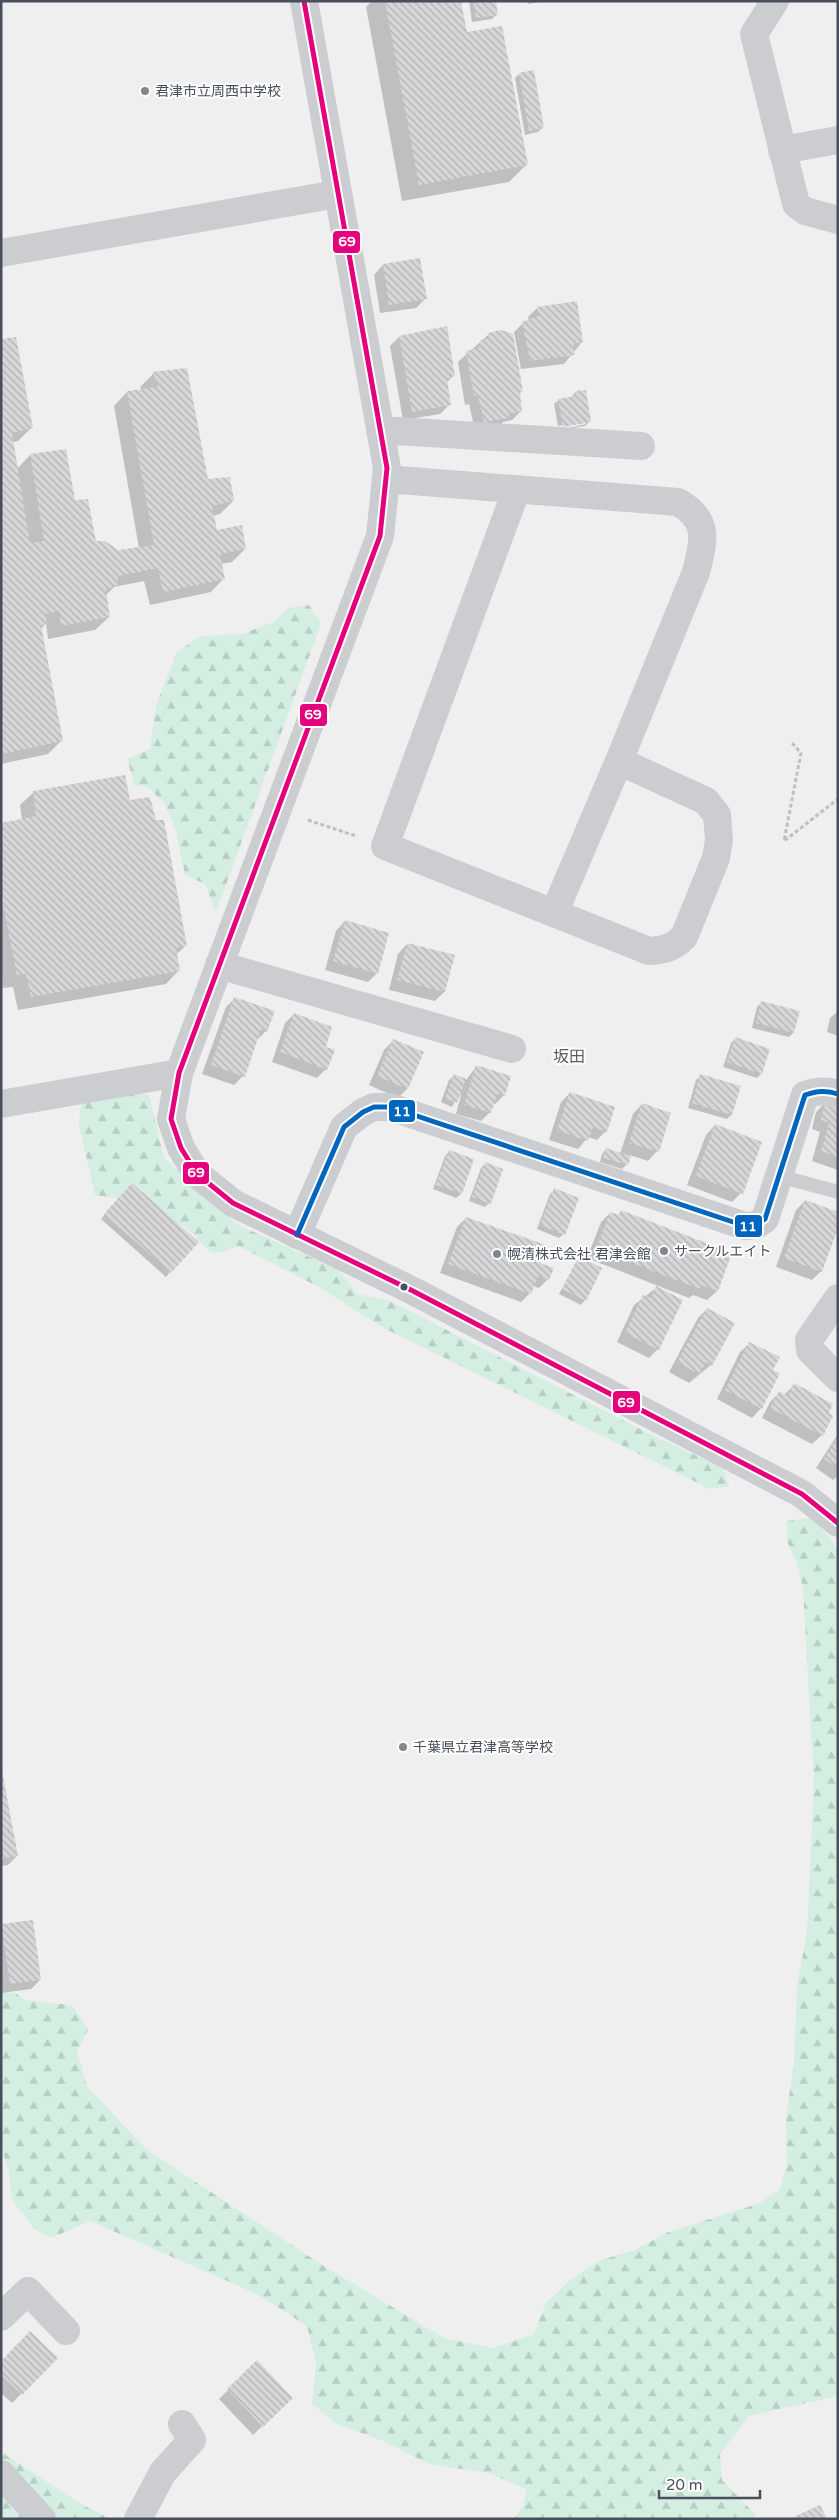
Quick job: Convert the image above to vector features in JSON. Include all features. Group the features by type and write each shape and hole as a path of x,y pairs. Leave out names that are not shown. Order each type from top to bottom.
{"street":[{"path":"304,1 387,468 380,536 178,1072 171,1119 181,1148 197,1174 233,1203 413,1291 802,1494 838,1523"},
{"path":"775,1 754,34 796,204 805,211 838,220"},
{"path":"782,150 838,140"},
{"path":"1,253 338,194"},
{"path":"380,430 641,446"},
{"path":"386,479 516,491 678,502 691,509 701,526 704,541 696,572 555,911"},
{"path":"516,491 386,846 555,911 649,950 664,950 675,946 684,937 716,858 719,840 716,815 706,802 619,761"},
{"path":"219,966 512,1049"},
{"path":"1,1104 178,1072"},
{"path":"297,1235 344,1127 363,1112 374,1107 390,1107 745,1226 756,1224 765,1219 805,1095 821,1091 838,1094"},
{"path":"838,1298 809,1340 810,1350 838,1378"},
{"path":"1,2317 28,2291 66,2331"},
{"path":"138,2519 163,2472 192,2440 182,2424"},
{"path":"1,2474 42,2519"}],"lane":[{"path":"779,1176 838,1192"}],"path":[{"path":"792,742 802,752 784,841 838,800"},
{"path":"277,809 386,846"}],"green space":[{"path":"309,605 321,624 216,912 205,884 185,875 176,831 165,804 147,786 135,786 127,759 150,749 156,705 177,652 200,636 242,634 273,622 288,608"},
{"path":"126,1088 149,1095 164,1158 205,1193 236,1224 339,1270 357,1294 388,1300 648,1433 723,1468 729,1486 710,1489 382,1327 317,1286 238,1246 223,1252 211,1253 187,1228 135,1201 95,1195 79,1125 81,1104 98,1093"},
{"path":"814,1517 838,1550 838,2396 749,2416 720,2454 722,2480 754,2513 755,2519 514,2519 524,2505 526,2489 488,2473 429,2464 381,2440 339,2425 312,2404 316,2363 307,2326 257,2294 90,2221 51,2238 34,2228 12,2200 9,2172 1,2147 1,1991 17,1994 24,2000 72,2005 88,2029 77,2052 87,2086 147,2150 319,2263 444,2338 493,2348 534,2334 546,2303 570,2280 601,2260 635,2250 666,2233 760,2203 780,2189 787,2164 786,2117 794,2063 797,1985 807,1934 814,1781 803,1588 797,1563 787,1541 787,1521"},
{"path":"1,2452 81,2504 111,2519 1,2519"}],"building":[{"path":"385,1 461,1 467,32 502,26 528,165 419,185"},
{"path":"473,1 496,1 498,15 476,18"},
{"path":"534,70 544,128 529,131 519,73"},
{"path":"420,258 427,299 389,305 383,264"},
{"path":"577,301 583,342 573,344 575,355 530,361 522,322 539,316 537,307"},
{"path":"447,326 455,376 447,379 451,405 412,412 399,336"},
{"path":"501,330 513,334 523,391 520,392 522,412 509,414 509,418 484,422 478,396 474,396 466,351 479,348 480,340 489,339 488,333"},
{"path":"16,337 33,428 12,433 30,543 44,541 30,454 66,449 75,500 88,499 96,541 105,541 118,550 154,545 127,391 158,387 153,372 187,368 208,479 230,477 234,501 212,506 217,530 242,525 246,549 220,554 225,579 163,592 158,568 118,576 118,585 106,589 110,617 61,626 59,611 45,614 47,624 41,625 63,741 1,754 1,339"},
{"path":"586,390 591,422 563,427 558,399 576,396 575,391"},
{"path":"125,775 130,800 150,797 156,820 164,820 187,946 176,948 180,971 31,997 26,974 17,975 1,896 1,851 3,850 1,823 36,816 33,791"},
{"path":"345,920 389,933 378,974 333,961"},
{"path":"407,943 455,955 445,992 397,980"},
{"path":"234,997 275,1011 267,1032 261,1029 245,1077 211,1065"},
{"path":"761,1001 800,1011 794,1033 756,1023"},
{"path":"294,1013 332,1027 326,1047 335,1050 327,1070 280,1052"},
{"path":"735,1037 770,1049 762,1074 727,1062"},
{"path":"393,1039 424,1052 408,1089 377,1076"},
{"path":"476,1065 511,1076 505,1096 497,1094 491,1113 464,1105"},
{"path":"454,1074 466,1079 457,1103 445,1098"},
{"path":"700,1074 741,1086 732,1115 692,1103"},
{"path":"570,1092 615,1107 607,1132 593,1127 588,1141 557,1130"},
{"path":"825,1102 838,1104 838,1159 821,1151 829,1123 821,1120"},
{"path":"642,1103 671,1113 659,1152 629,1143"},
{"path":"715,1124 762,1142 743,1194 696,1176"},
{"path":"606,1148 631,1156 628,1165 603,1158"},
{"path":"449,1150 474,1159 462,1194 436,1185"},
{"path":"485,1162 503,1169 491,1204 472,1197"},
{"path":"132,1183 199,1242 171,1273 104,1214"},
{"path":"554,1188 579,1198 565,1235 540,1225"},
{"path":"805,1200 838,1212 838,1228 822,1272 784,1258"},
{"name":"サークルエイト","path":"621,1210 732,1253 718,1291 701,1285 700,1289 596,1249 610,1212 619,1215"},
{"name":"幌清株式会社 君津会館","path":"466,1217 546,1245 540,1263 554,1268 549,1280 538,1276 531,1294 448,1264"},
{"path":"579,1256 602,1268 586,1301 562,1289"},
{"path":"656,1286 683,1300 659,1350 625,1333 643,1295 651,1298"},
{"path":"707,1308 735,1323 712,1366 706,1362 699,1374 677,1362"},
{"path":"749,1342 780,1357 773,1370 780,1373 762,1409 725,1390"},
{"path":"794,1383 833,1404 829,1413 833,1416 823,1436 770,1408 779,1391 788,1396"},
{"path":"838,1437 838,1468 824,1459"},
{"path":"1,1766 18,1856 1,1859"},
{"path":"33,1920 41,1980 10,1984 1,1924"},
{"path":"30,2331 58,2358 22,2395 1,2375 1,2361"},
{"path":"257,2360 293,2398 263,2427 227,2389"},
{"path":"820,2505 827,2519 789,2519"}],"transit line":[{"name":"69","path":"304,1 387,468 380,536 179,1073 171,1119 181,1148 197,1174 233,1203 413,1291 802,1494 838,1523"},
{"name":"11","path":"297,1235 344,1127 363,1112 374,1107 390,1107 745,1226 756,1225 765,1219 805,1095 821,1092 838,1094"}],"place":[{"name":"君津市立周西中学校","path":"145,91"},
{"name":"サークルエイト","path":"664,1251"},
{"name":"幌清株式会社 君津会館","path":"497,1254"},
{"name":"千葉県立君津高等学校","path":"403,1747"}],"district":[{"name":"坂田","path":"569,1057"}]}
